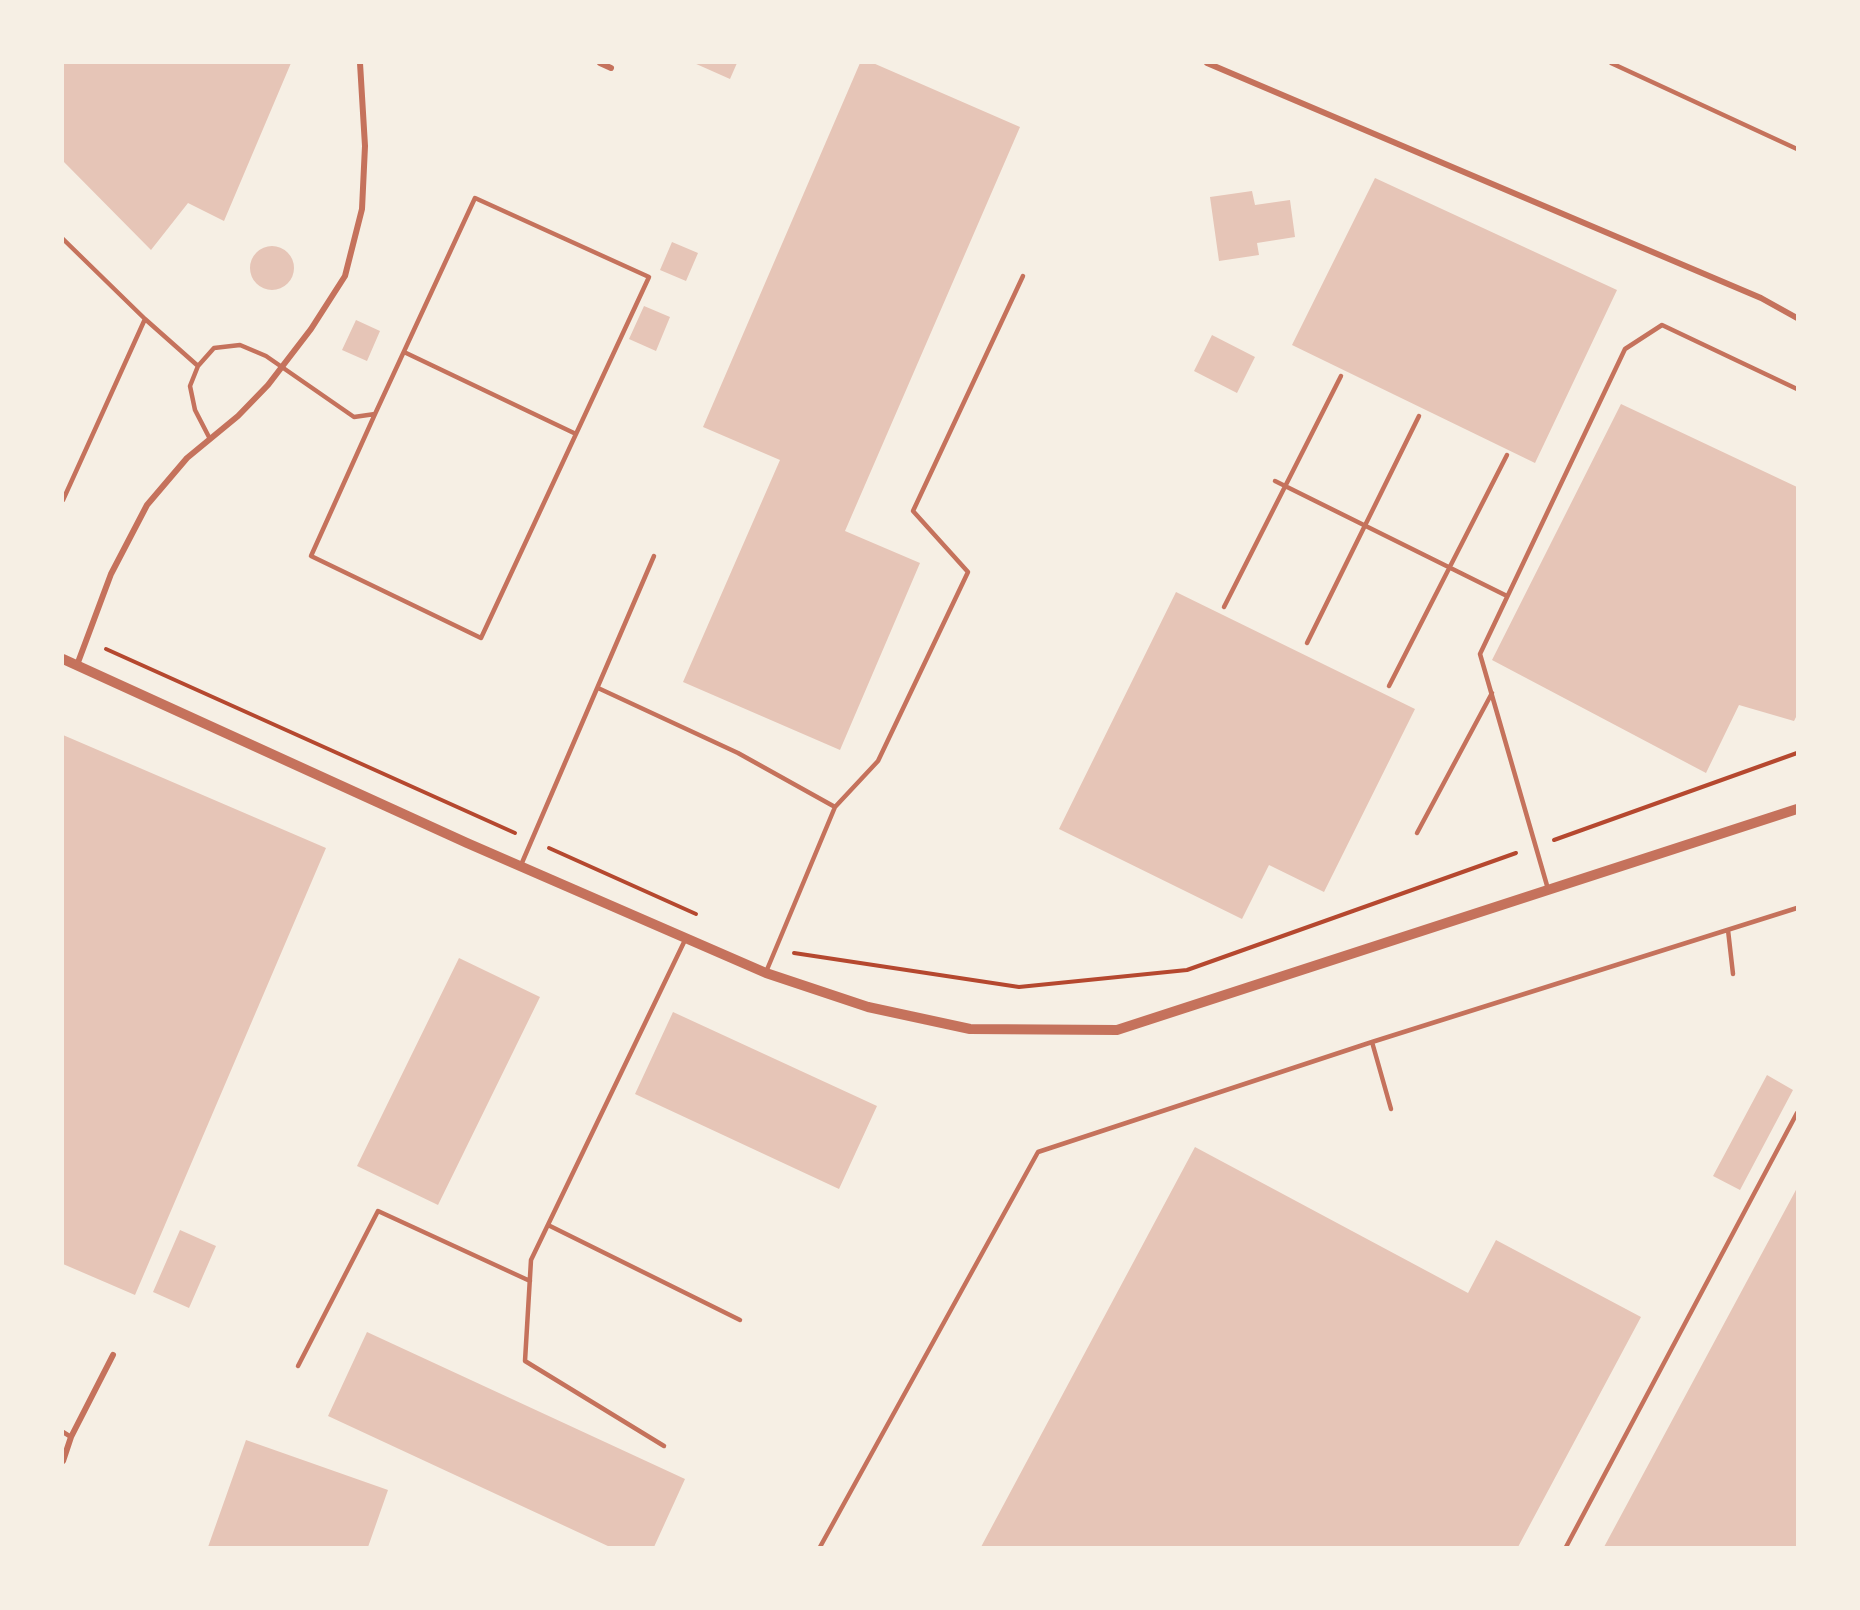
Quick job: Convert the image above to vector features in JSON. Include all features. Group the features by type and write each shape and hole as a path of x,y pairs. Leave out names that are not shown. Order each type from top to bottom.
{"street":[{"path":"77,665 111,574 147,505 187,458 238,416 284,366 345,276 362,209 365,146 360,63"},
{"path":"600,63 611,68"},
{"path":"1207,63 1761,298 1797,318"},
{"path":"63,659 456,838 766,973 868,1007 970,1029 1117,1030 1797,809"},
{"path":"63,1461 71,1437 113,1355"}],"lane":[{"path":"1611,63 1797,149"},
{"path":"476,198 649,277 481,638 311,556 375,414 476,198"},
{"path":"63,239 145,319 198,366"},
{"path":"766,973 836,807 878,762 968,572 913,512 1023,276"},
{"path":"63,500 145,319"},
{"path":"1548,889 1480,654 1625,350 1662,325 1797,389"},
{"path":"210,439 195,410 190,386 198,366 214,348 240,345 284,366 354,417 375,414"},
{"path":"404,352 576,434"},
{"path":"1224,607 1341,376"},
{"path":"1307,643 1419,416"},
{"path":"1389,686 1507,455"},
{"path":"1275,481 1507,596"},
{"path":"520,865 654,556"},
{"path":"598,688 738,753 836,807"},
{"path":"1417,833 1492,693"},
{"path":"820,1547 1038,1152 1372,1041 1797,908"},
{"path":"1728,930 1733,974"},
{"path":"664,1446 525,1361 531,1260 686,938"},
{"path":"1372,1041 1391,1109"},
{"path":"1566,1547 1797,1113"},
{"path":"298,1366 378,1211 530,1281"},
{"path":"548,1225 740,1320"},
{"path":"63,1432 71,1437"}],"path":[{"path":"86,640 701,916"},
{"path":"776,950 1019,987 1187,970 1797,753"}],"building":[{"path":"63,63 291,63 224,221 188,203 151,250 63,161"},
{"path":"694,63 737,63 730,79"},
{"path":"860,63 873,63 1020,127 845,531 920,563 840,750 683,682 780,460 703,427"},
{"path":"1375,178 1617,290 1535,463 1292,345"},
{"path":"1252,191 1255,205 1290,200 1295,237 1257,243 1259,255 1219,261 1210,197"},
{"path":"672,242 698,253 686,281 660,270"},
{"path":"272,246 281,247 288,252 293,259 293,277 288,284 281,289 272,290 263,289 256,284 251,277 250,268 251,259 256,252 263,247"},
{"path":"644,306 670,317 656,351 629,339"},
{"path":"356,320 380,331 367,361 342,350"},
{"path":"1212,335 1255,357 1237,393 1194,371"},
{"path":"1621,404 1797,487 1797,715 1794,721 1739,705 1706,773 1492,660"},
{"path":"1176,592 1415,709 1324,892 1269,865 1242,919 1059,829"},
{"path":"63,735 326,848 135,1295 63,1264"},
{"path":"459,958 540,997 438,1205 357,1166"},
{"path":"673,1012 877,1106 839,1189 635,1094"},
{"path":"1767,1075 1793,1090 1740,1190 1713,1176"},
{"path":"1195,1147 1468,1293 1496,1240 1641,1317 1518,1547 981,1547"},
{"path":"1797,1188 1797,1547 1604,1547"},
{"path":"180,1230 216,1246 189,1308 153,1292"},
{"path":"367,1332 685,1479 654,1547 610,1547 328,1416"},
{"path":"246,1440 388,1490 368,1547 208,1547"}]}
